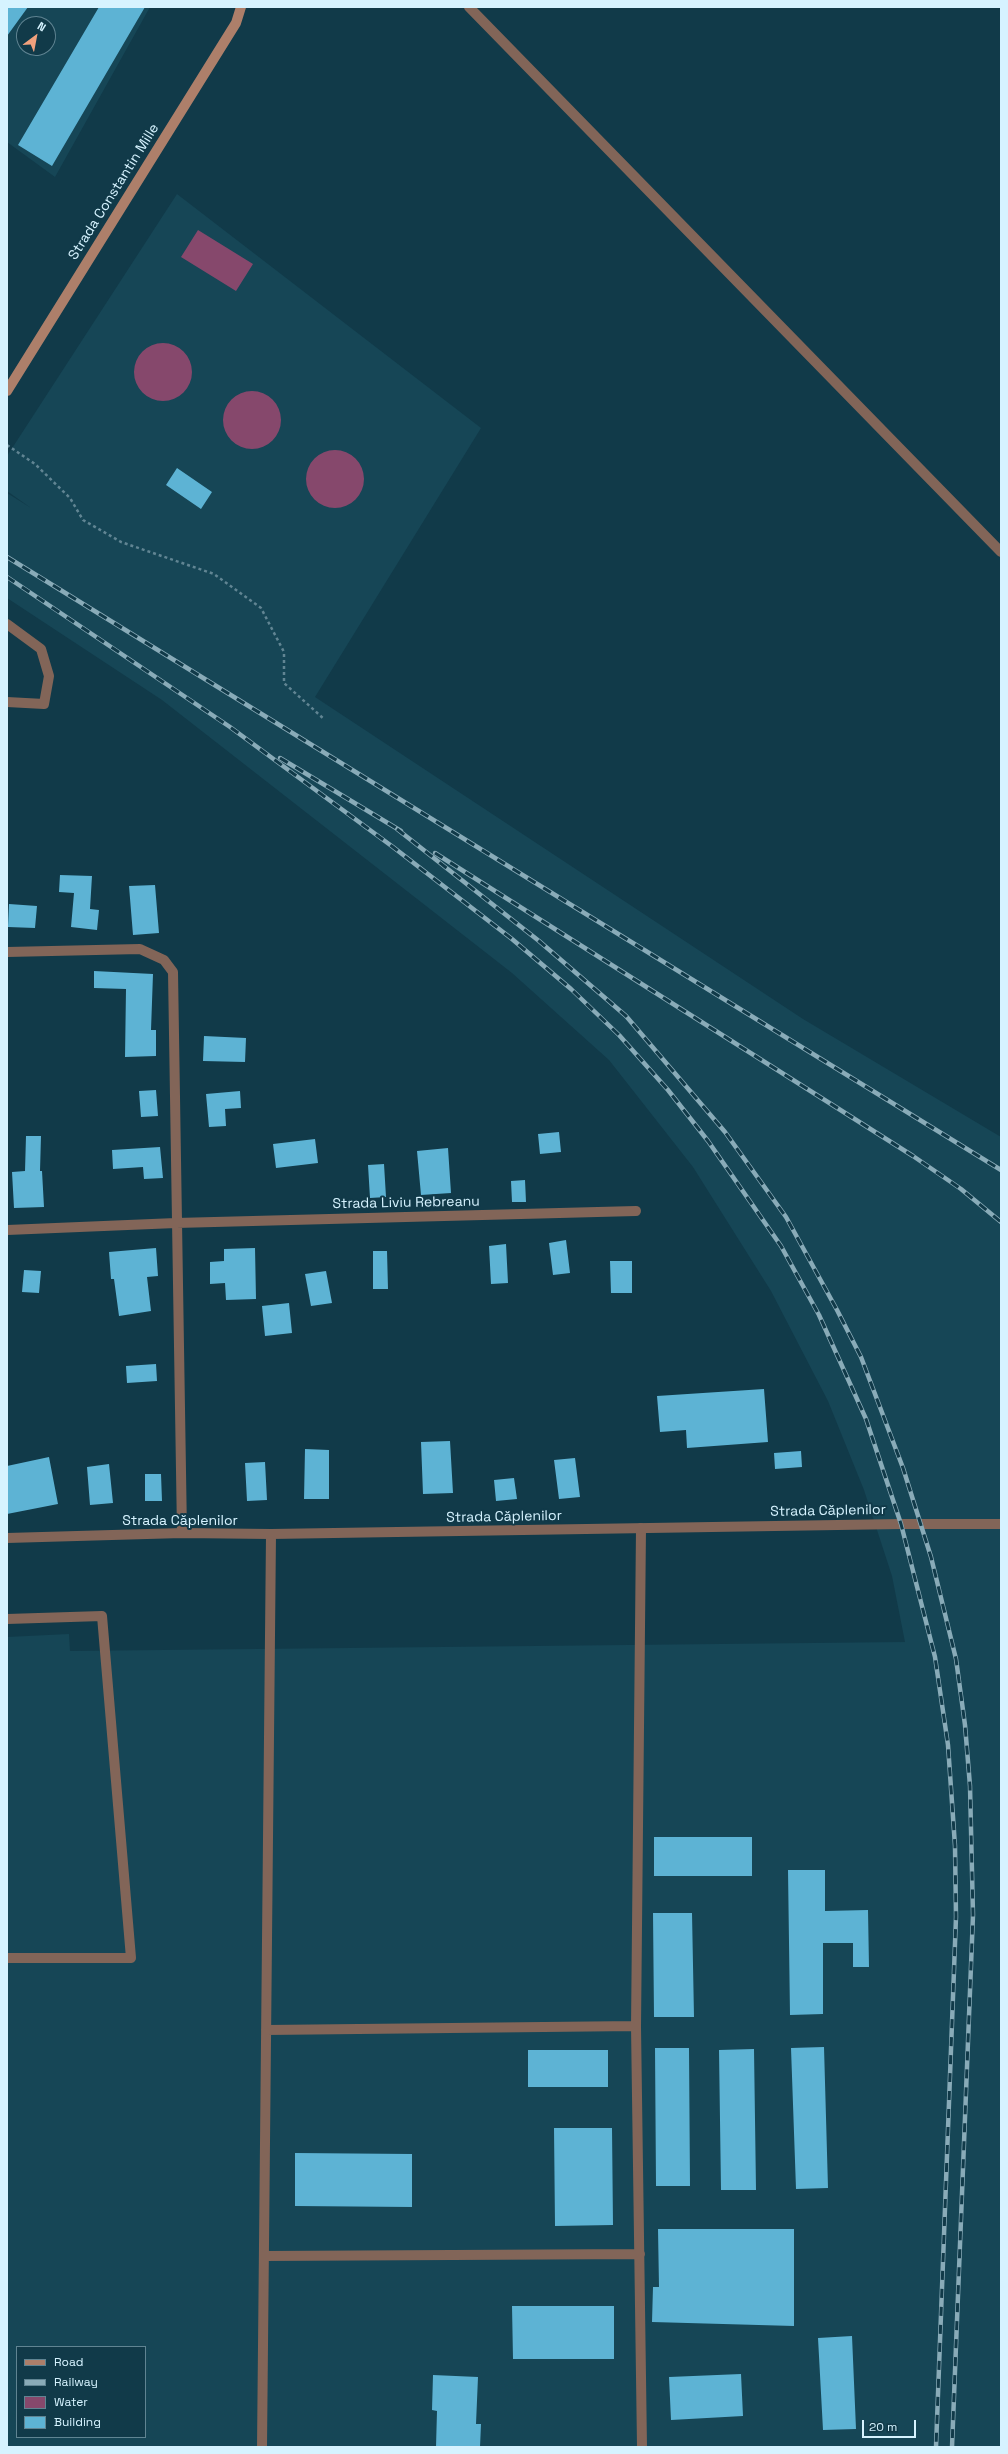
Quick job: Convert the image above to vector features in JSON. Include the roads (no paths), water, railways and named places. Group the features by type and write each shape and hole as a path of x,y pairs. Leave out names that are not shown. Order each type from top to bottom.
{"main road":[{"name":"Strada Constantin Mille","path":"7,391 236,23 241,7"}],"street":[{"path":"236,23 246,7"},
{"path":"469,7 1001,552"},
{"path":"7,624 41,649 50,676 44,704 7,702"},
{"path":"7,952 140,949 164,960 173,972 182,1533"},
{"name":"Strada Liviu Rebreanu","path":"7,1230 176,1223 636,1211"},
{"name":"Strada Căplenilor","path":"7,1538 182,1533 271,1534 1001,1524"},
{"path":"641,1528 636,2026 642,2447"},
{"path":"262,2447 271,1534"},
{"path":"7,1619 102,1616 131,1958 7,1958"},
{"path":"266,2030 636,2026"},
{"path":"264,2256 640,2254"}],"water":[{"path":"198,230 253,264 236,291 181,257"},
{"path":"157,343 169,343 184,351 192,366 192,378 184,393 169,401 157,401 142,393 134,378 134,366 142,351"},
{"path":"246,391 258,391 273,399 281,414 281,426 273,441 258,449 246,449 231,441 223,426 223,414 231,399"},
{"path":"329,450 341,450 356,458 364,473 364,485 356,500 341,508 329,508 314,500 306,485 306,473 314,458"}],"railway":[{"path":"7,557 1001,1170"},
{"path":"7,577 230,727 393,847 512,939 571,989 619,1035 668,1090 708,1141 781,1246 819,1315 866,1419 901,1524 935,1657 948,1745 955,1846 956,1917 936,2447"},
{"path":"280,758 401,831"},
{"path":"397,829 539,941 626,1016 725,1132 786,1217 837,1310 861,1357 903,1468 931,1557 956,1659 965,1725 970,1786 973,1915 952,2447"},
{"path":"435,853 913,1156 961,1189 1001,1222"}]}
